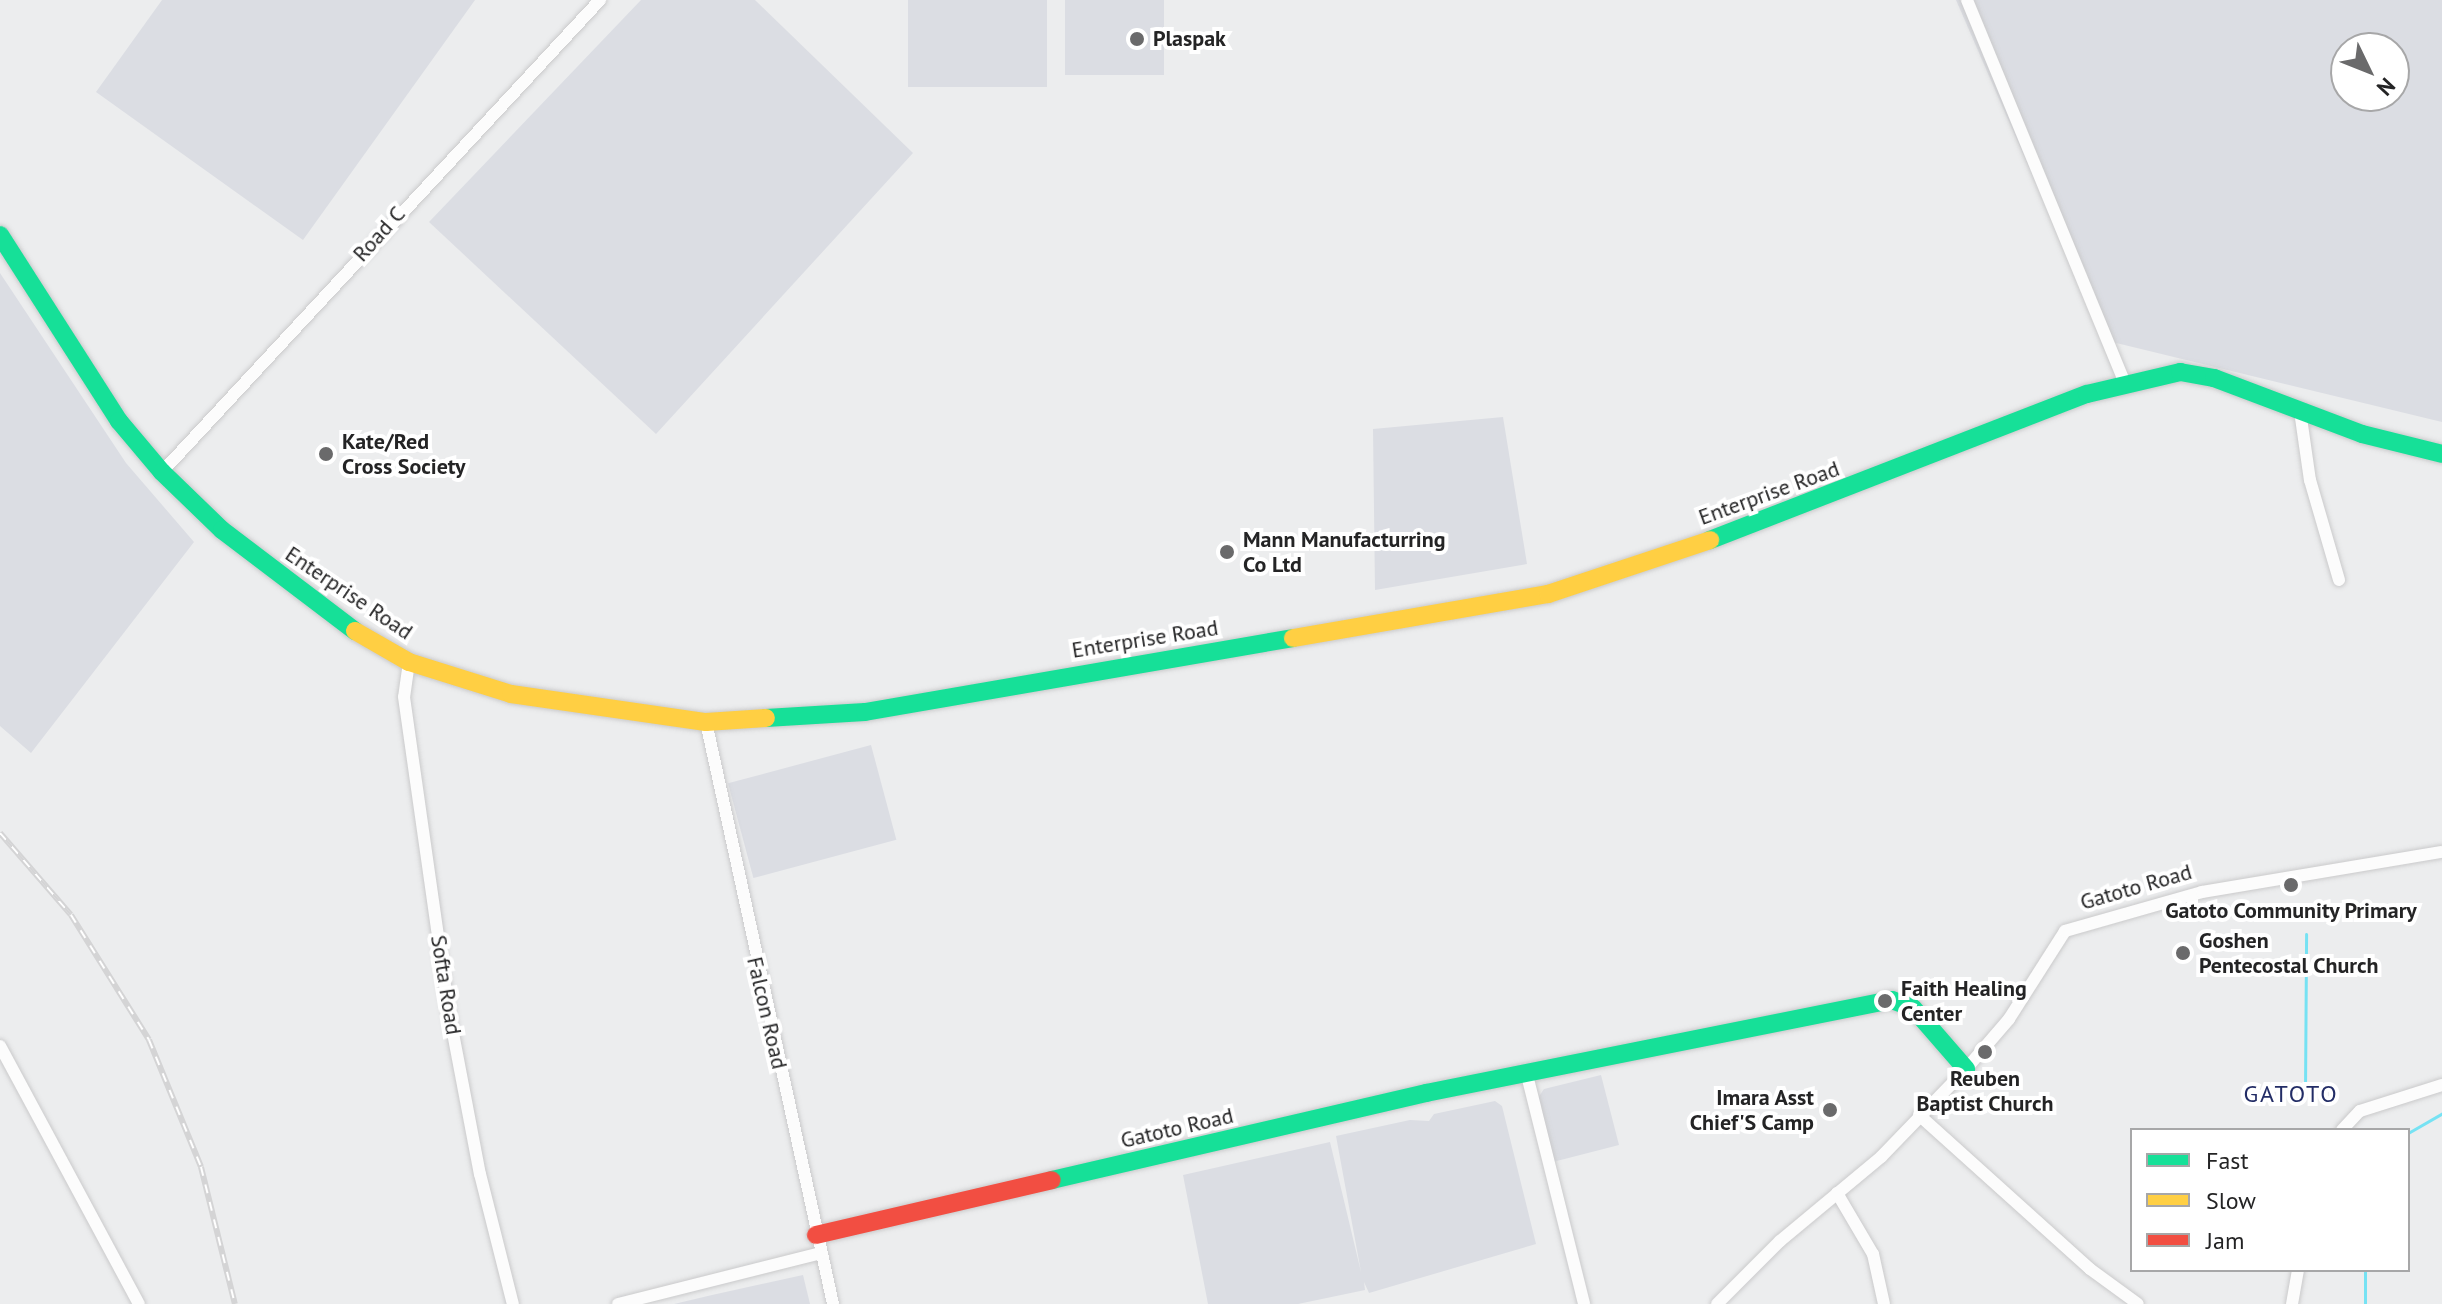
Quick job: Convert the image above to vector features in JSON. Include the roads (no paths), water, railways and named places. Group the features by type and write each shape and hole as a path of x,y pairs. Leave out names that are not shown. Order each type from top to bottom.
{"main road":[{"name":"Enterprise Road","path":"0,235 119,421 162,472 222,530 301,593 409,662 523,697 706,722 865,712 1548,594 1689,548 2125,383 2180,372 2263,393 2300,411 2442,454"},
{"name":"Gatoto Road","path":"818,1244 1426,1093 1892,1000 1913,1008 1966,1069"}],"street":[{"name":"Road C","path":"162,472 600,0"},
{"path":"1967,0 2125,383"},
{"path":"2300,411 2310,480 2339,580"},
{"name":"Softa Road","path":"409,662 404,697 449,1012 480,1174 513,1304"},
{"name":"Falcon Road","path":"706,722 833,1304"},
{"name":"Gatoto Road","path":"1717,1304 1837,1193 1881,1157 1966,1069 2009,1019 2065,931 2202,892 2442,852"},
{"path":"0,1046 139,1304"},
{"path":"1527,1075 1584,1304"},
{"path":"2344,1128 2360,1111 2442,1085"},
{"path":"1919,1115 2090,1269 2138,1304"},
{"path":"1837,1193 1873,1254 1884,1304"},
{"path":"618,1304 818,1244"},
{"path":"2292,1304 2298,1272"}],"waterway":[{"path":"2305,1092 2306,934"},
{"path":"2410,1132 2442,1113"},
{"path":"2365,1272 2365,1304"}],"railway":[{"path":"0,833 71,915 149,1040 201,1167 235,1304"}],"place":[{"name":"Plaspak","path":"1137,39"},
{"name":"Kate/Red Cross Society","path":"326,454"},
{"name":"Mann Manufacturring Co Ltd","path":"1227,552"},
{"name":"Gatoto Community Primary","path":"2291,885"},
{"name":"Goshen Pentecostal Church","path":"2183,953"},
{"name":"Faith Healing Center","path":"1885,1001"},
{"name":"Reuben Baptist Church","path":"1985,1052"},
{"name":"Imara Asst Chief'S Camp","path":"1830,1110"}],"district":[{"name":"GATOTO","path":"2291,1094"}]}
